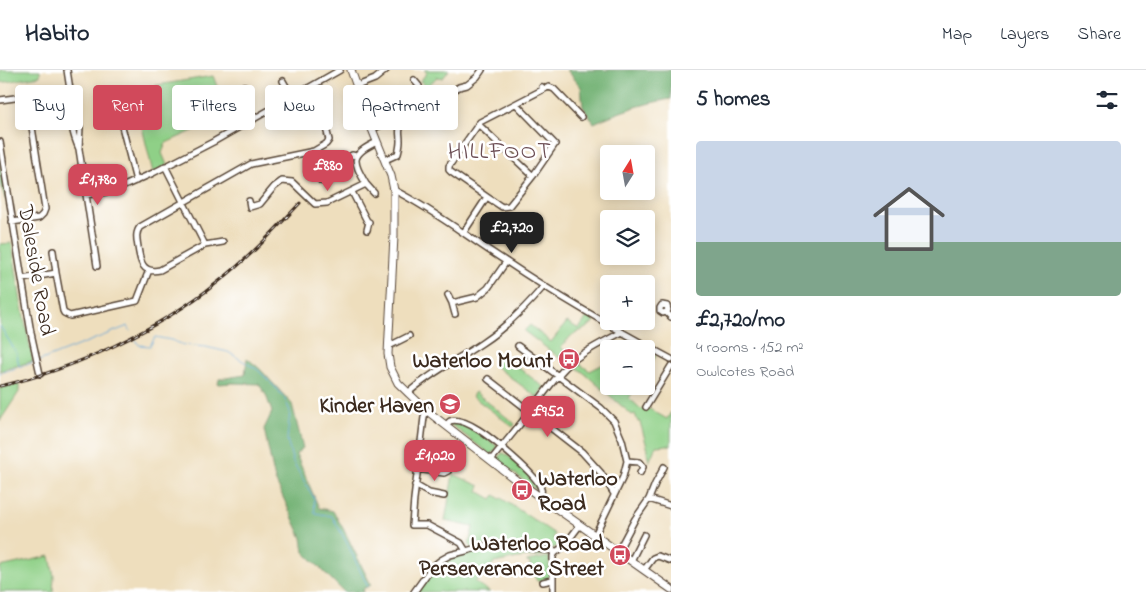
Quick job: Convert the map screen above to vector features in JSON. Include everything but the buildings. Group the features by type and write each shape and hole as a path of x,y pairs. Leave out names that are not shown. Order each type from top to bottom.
{"main road":[{"path":"351,70 357,85"},
{"path":"372,130 391,176 394,190 388,346 389,362 392,373 398,383 426,410 516,480 671,589"}],"street":[{"path":"67,70 73,108 80,127 79,149 97,266"},
{"path":"314,85 340,70"},
{"path":"360,85 375,79 386,70"},
{"path":"385,160 398,154 400,127 445,98 450,92 467,85 482,70"},
{"path":"414,80 418,85"},
{"path":"283,81 285,85"},
{"path":"516,104 555,144 533,176 508,206 502,207 448,168 478,124 543,88 549,87 554,89 581,117"},
{"path":"0,100 22,97 28,102 45,209 44,214 39,218 12,222"},
{"path":"478,124 533,176"},
{"path":"123,130 136,181"},
{"path":"86,195 113,191 136,181 234,130"},
{"path":"223,242 205,245 160,270 149,270 143,266 140,260 137,235 138,229 251,164 314,151 329,140 327,130"},
{"name":"Daleside Road","path":"0,142 12,222 40,374"},
{"path":"374,192 366,184 358,170 356,156 366,147 377,142"},
{"path":"321,181 352,155 356,156"},
{"path":"164,166 205,245"},
{"path":"250,207 260,204 274,187 282,181 292,182 313,207 328,203 366,184"},
{"path":"394,190 464,232 506,262 571,303 671,359"},
{"path":"352,192 369,222 367,230"},
{"path":"464,232 487,197"},
{"path":"53,251 63,311 70,316 137,301 149,270"},
{"path":"452,303 477,297 488,288 506,262"},
{"path":"22,279 56,273"},
{"path":"408,393 421,382 488,338 525,307 544,286"},
{"path":"448,296 452,303 454,314"},
{"path":"666,312 671,317"},
{"path":"491,460 557,376 570,363 588,350 622,332"},
{"path":"388,346 409,336"},
{"path":"518,346 601,408 614,421 622,440 627,460 623,477 595,535"},
{"path":"646,407 671,366"},
{"path":"488,379 582,452 601,473 614,494"},
{"path":"426,410 415,485 412,525 428,525 461,543 466,550"},
{"path":"446,425 454,420 466,423 485,434 520,462 541,489 540,496"},
{"path":"627,460 640,462 643,467 640,474"},
{"path":"618,552 640,510 649,499 654,484 664,467"},
{"path":"417,469 444,473 448,471"},
{"path":"415,485 429,493 444,496"},
{"path":"649,499 671,506"},
{"path":"553,591 552,558 580,525"},
{"path":"631,560 644,536"},
{"path":"414,592 432,567 446,558 466,550 496,544 557,551"},
{"path":"644,570 658,556 671,561"},
{"path":"542,582 552,580"}],"green space":[{"path":"0,70 40,70 40,76 0,83"},
{"path":"424,70 449,70 443,78 437,77 429,85 423,85 420,81 427,73"},
{"path":"567,70 671,70 671,99 631,108 594,123 583,107 581,87"},
{"path":"213,76 216,85 172,85 172,130 195,130 166,143 162,153 167,165 153,173 143,130 162,130 162,85 158,85"},
{"path":"0,155 7,201 0,183"},
{"path":"12,243 33,361 0,371 0,244"},
{"path":"587,317 595,321 571,336 561,347 571,357 565,362 524,331 530,325 551,342 567,322 579,329"},
{"path":"503,356 544,387 537,397 495,366"},
{"path":"247,358 260,369 292,404 303,448 296,454 319,508 333,511 344,530 371,585 363,589 364,592 344,592 304,552 302,538 275,480 264,429 272,412 266,395 259,384 218,384 219,379 245,375"},
{"path":"574,360 590,371 600,366 600,387 584,373 570,363"},
{"path":"19,384 19,392 0,421 0,388"},
{"path":"475,392 515,424 513,427 472,396"},
{"path":"609,395 631,395 629,398 641,409 646,407 667,419 671,412 671,446 656,446 649,462 648,450 640,422 638,422 635,414 632,415"},
{"path":"456,422 474,429 497,446 497,448 491,455 450,424"},
{"path":"502,453 509,456 525,470 534,481 539,492 497,460"},
{"path":"453,474 480,486 478,491 492,499 495,495 501,498 555,534 553,538 562,544 550,550 491,544 473,549 469,544 473,527 445,521"},
{"path":"492,547 519,547 551,553 550,555 518,558 494,563 475,582 490,592 418,592 429,575 450,559"},
{"path":"50,556 54,576 53,592 0,592 0,567"},
{"path":"549,557 550,576 547,579 537,581 530,563 527,561"}],"waterway":[{"path":"0,326 17,354 19,366"},
{"path":"39,361 128,326 130,331"},
{"path":"134,338 139,345 150,346 155,337 184,345 228,352 258,370 273,385 284,397 290,411 287,440 293,462 314,498 315,513 332,516 368,587"},
{"path":"0,373 35,362"}],"railway":[{"path":"0,386 57,370 115,346 169,316 195,299 240,264 300,203"}],"place":[{"name":"Waterloo Mount","path":"569,359"},
{"name":"Kinder Haven","path":"450,404"},
{"name":"Waterloo Road","path":"522,490"},
{"name":"Waterloo Road Perserverance Street","path":"620,555"}],"district":[{"name":"HILLFOOT","path":"500,150"}]}
